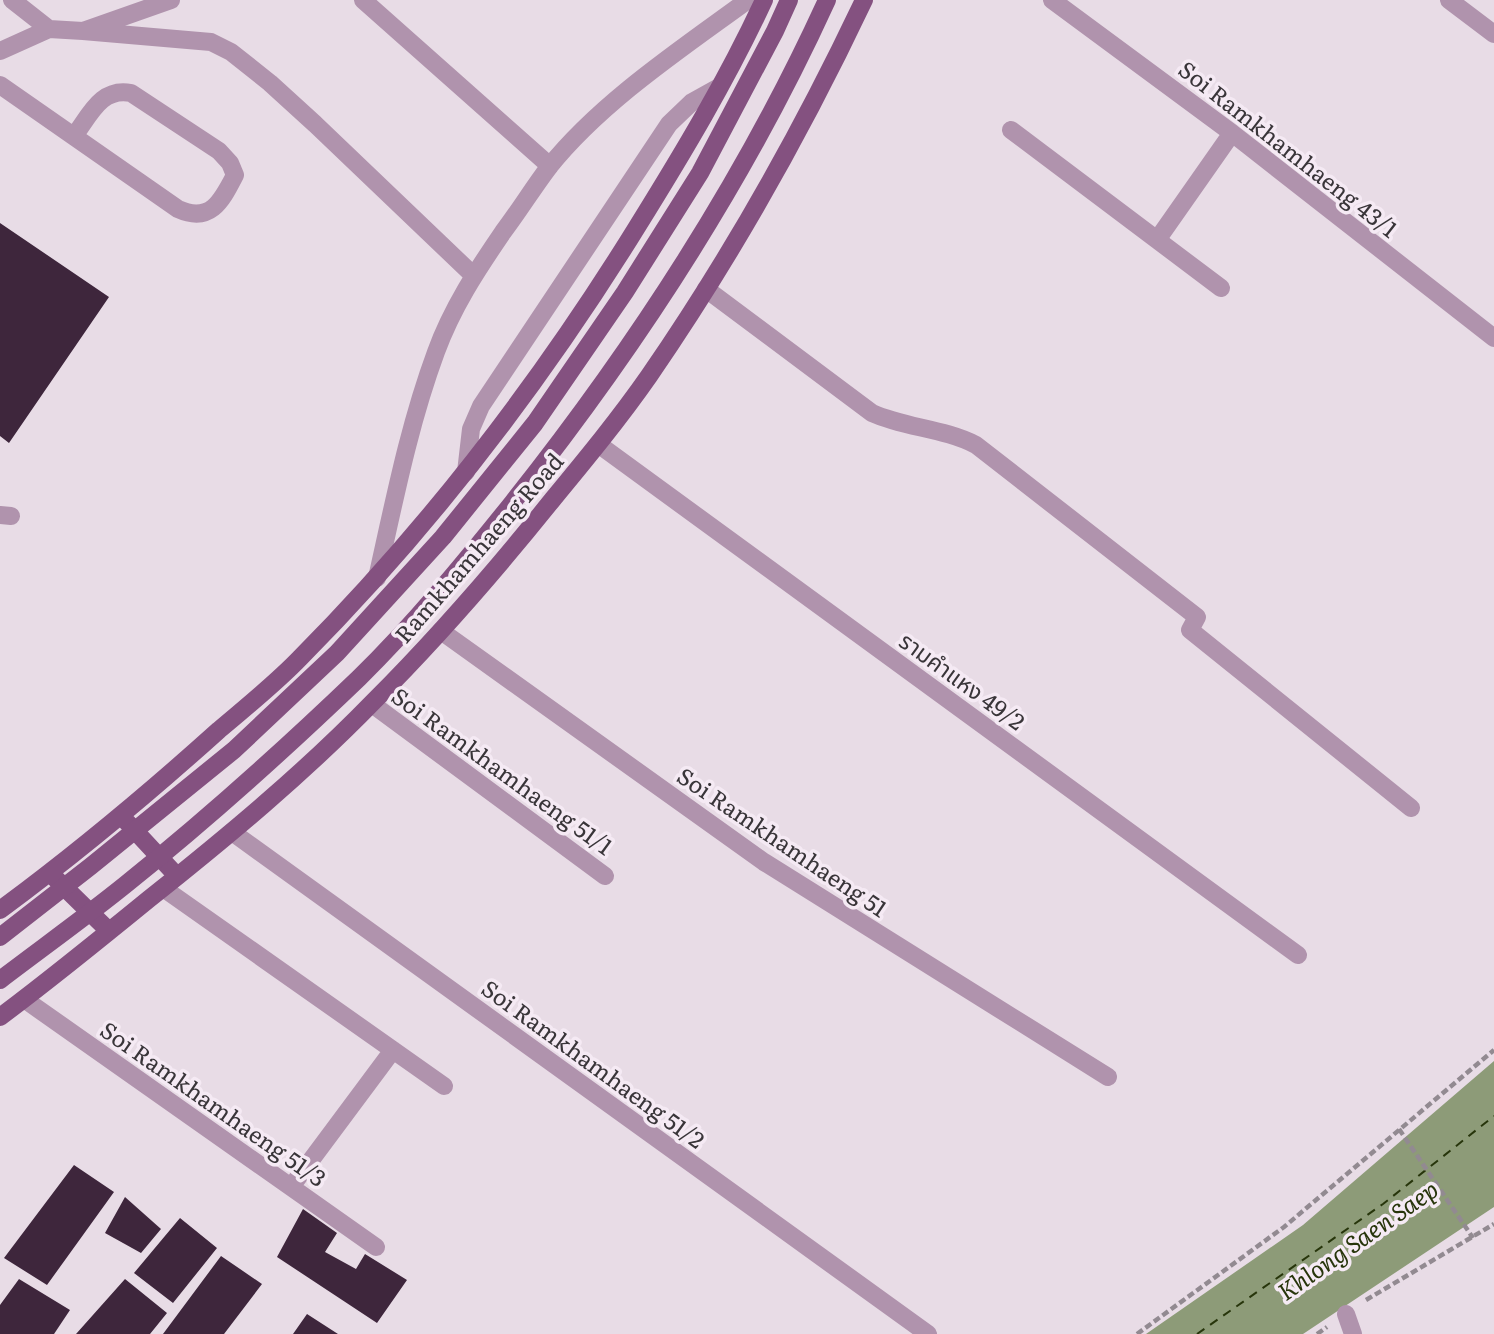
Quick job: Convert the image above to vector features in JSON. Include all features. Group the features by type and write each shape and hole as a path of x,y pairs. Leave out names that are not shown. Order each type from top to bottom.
{"main road":[{"path":"0,910 50,873 175,770 298,660 377,578 466,472 525,396 572,328 667,180 764,0"},
{"name":"Ramkhamhaeng Road","path":"0,937 234,750 337,653 443,537 535,423 625,292 700,173 789,0"},
{"name":"Ramkhamhaeng Road","path":"0,980 125,885 247,782 361,676 468,558 561,441 654,310 731,188 827,0"},
{"name":"Ramkhamhaeng Road","path":"0,1017 232,832 304,768 372,704 441,631 523,537 648,378 706,289 770,185 822,90 864,0"},
{"path":"120,815 170,882"},
{"path":"50,873 109,931"}],"street":[{"path":"12,0 49,29"},
{"path":"83,31 171,0"},
{"path":"363,0 550,166"},
{"path":"377,578 422,391 436,350 473,275 550,166 630,89 748,0"},
{"name":"Soi Ramkhamhaeng 43/1","path":"1052,0 1232,133 1494,338"},
{"path":"1449,0 1494,34"},
{"path":"0,51 49,29 211,42 231,52 260,74 473,275"},
{"path":"0,85 74,136 187,213 199,214 219,204 235,175 230,163 219,151 131,93 119,91 102,99 74,136"},
{"path":"466,472 471,429 481,406 669,124 682,109 719,87"},
{"path":"1011,130 1221,288"},
{"path":"1157,240 1232,133"},
{"path":"706,289 872,413 890,421 960,436 976,445 1197,617 1190,630 1411,808"},
{"name":"รามคำแหง 49/2","path":"598,444 1298,954"},
{"name":"Soi Ramkhamhaeng 51","path":"441,631 764,862 1108,1077"},
{"name":"Soi Ramkhamhaeng 51/1","path":"372,704 605,876"},
{"name":"Soi Ramkhamhaeng 51/2","path":"232,832 928,1334"},
{"path":"170,882 444,1086"},
{"name":"Soi Ramkhamhaeng 51/3","path":"24,999 376,1247"},
{"path":"291,1186 393,1050"},
{"path":"1346,1314 1353,1334"}],"path":[{"path":"1137,1334 1284,1227 1494,1050"},
{"path":"1399,1129 1473,1238"},
{"path":"1317,1334 1384,1287 1494,1224"}],"water":[{"name":"Khlong Saen Saep","path":"1494,1061 1494,1207 1303,1334 1146,1334 1303,1225"}],"building":[{"path":"0,223 109,297 9,443 0,436"},
{"path":"74,1165 114,1192 47,1285 4,1258"},
{"path":"125,1197 161,1229 141,1253 105,1233"},
{"path":"303,1209 337,1233 325,1252 356,1269 365,1254 407,1280 377,1323 277,1257"},
{"path":"180,1218 217,1248 173,1303 134,1273"},
{"path":"221,1256 262,1284 224,1334 163,1334"},
{"path":"19,1279 70,1310 54,1334 0,1334 0,1305"},
{"path":"125,1279 167,1313 150,1334 76,1334"},
{"path":"307,1314 338,1334 293,1334"}],"ferry route":[{"path":"1197,1334 1383,1204 1494,1116"}]}
